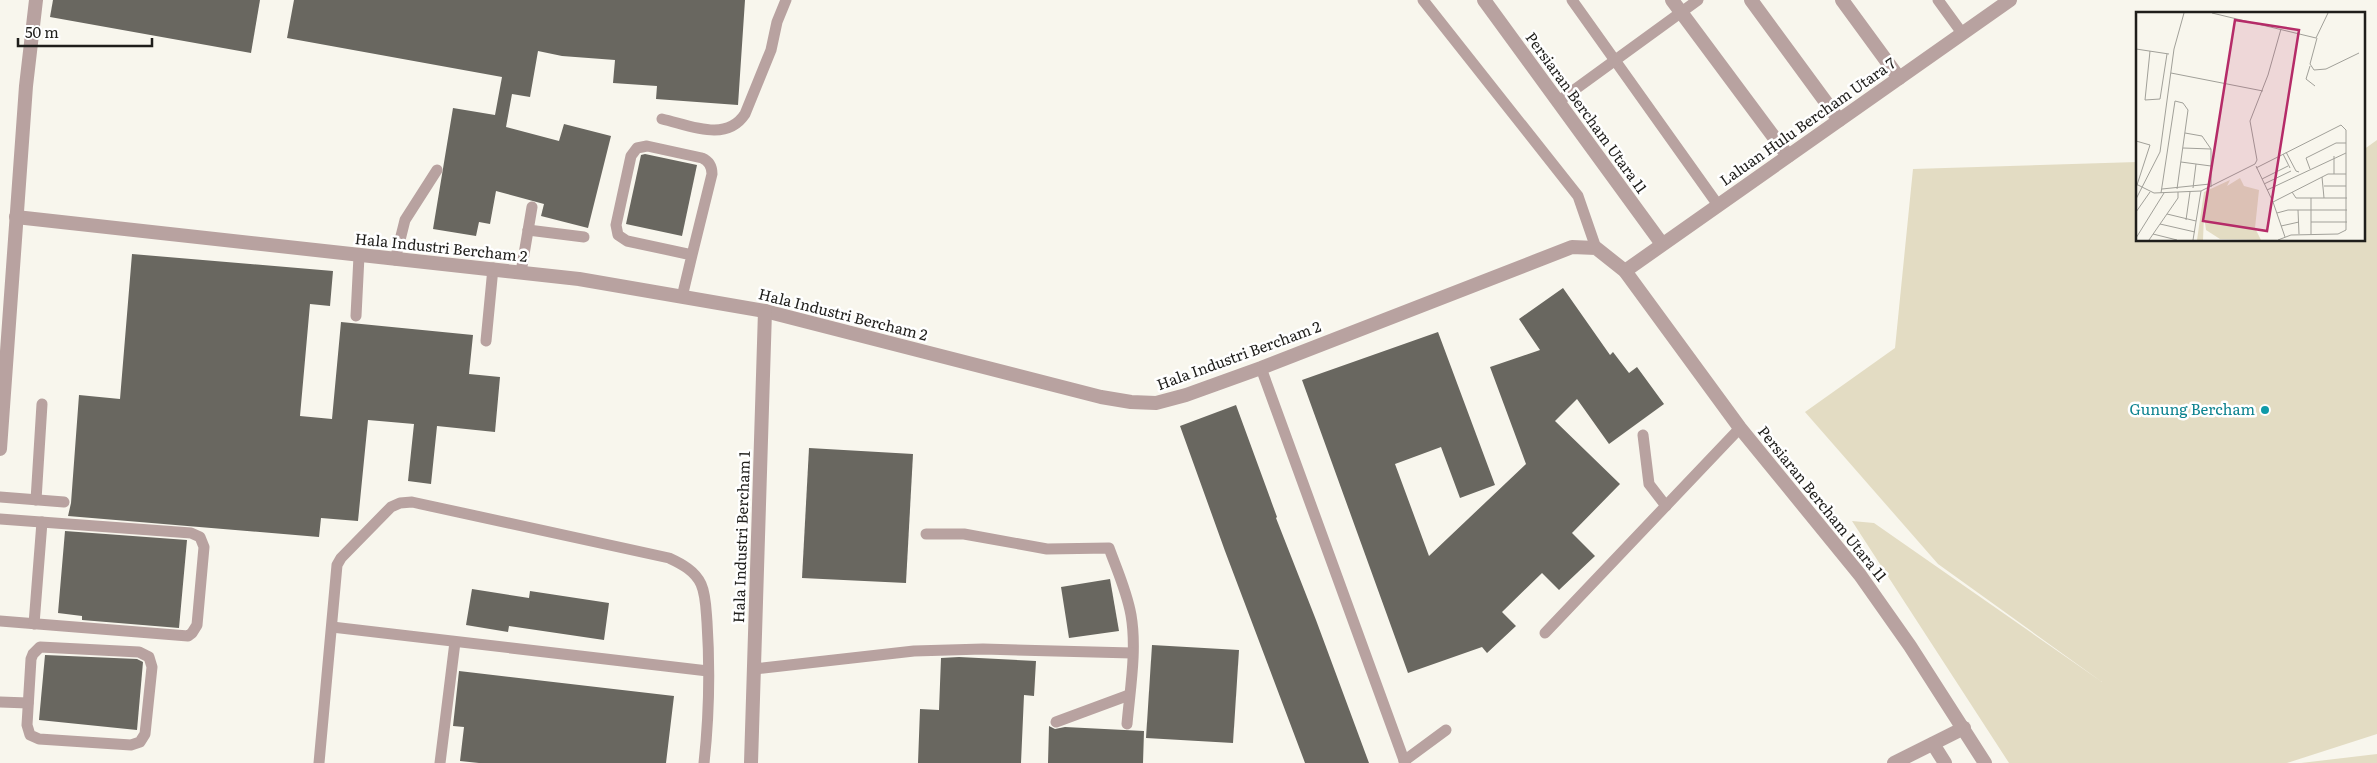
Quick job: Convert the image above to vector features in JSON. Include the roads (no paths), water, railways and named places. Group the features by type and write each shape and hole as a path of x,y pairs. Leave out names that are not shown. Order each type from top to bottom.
{"street":[{"path":"0,449 26,86 36,0"},
{"name":"Persiaran Bercham Utara 11","path":"1484,0 1662,244"},
{"path":"1672,0 1788,156"},
{"path":"1751,0 1839,120"},
{"path":"1842,0 1899,78"},
{"name":"Laluan Hulu Bercham Utara 7","path":"1625,271 2010,0"},
{"name":"Hala Industri Bercham 2","path":"16,217 394,260 493,268 579,279 765,311 1101,397 1131,402 1156,403 1261,368 1572,247 1596,248"},
{"path":"1596,248 1625,271"},
{"name":"Persiaran Bercham Utara 11","path":"1625,271 1740,428 1860,575 1910,646 1985,763"},
{"name":"Hala Industri Bercham 1","path":"751,763 765,311"},
{"path":"1894,763 1964,728"},
{"path":"1933,744 1945,763"}],"lane":[{"path":"662,119 712,130 731,128 739,122 771,50 776,22 786,0"},
{"path":"1423,0 1578,196 1596,248"},
{"path":"1572,0 1718,205"},
{"path":"1559,101 1698,0"},
{"path":"1938,0 1962,33"},
{"path":"682,297 712,174 710,164 706,160 692,156 647,146 637,148 631,156 618,215 616,225 618,235 626,241 692,255"},
{"path":"394,260 405,220 437,170"},
{"path":"521,272 532,208"},
{"path":"528,230 584,237"},
{"path":"356,316 359,256"},
{"path":"486,341 493,268"},
{"path":"1261,368 1404,762 1446,730"},
{"path":"36,500 42,404"},
{"path":"1545,633 1740,428"},
{"path":"1643,435 1649,484 1666,506"},
{"path":"0,497 64,502"},
{"path":"319,763 335,575 341,558 391,507 412,502 669,558 682,563 694,573 702,584 706,604 708,671 704,763"},
{"path":"0,519 191,533 200,537 204,547 197,625 192,634 188,636 0,621"},
{"path":"34,624 42,522"},
{"path":"926,534 964,534 1047,549 1109,548 1125,590 1131,614 1132,653 1128,724"},
{"path":"332,627 708,671"},
{"path":"440,763 455,642"},
{"path":"40,647 139,652 149,657 151,662 145,734 136,745 34,738 28,730 28,703 32,654 40,647"},
{"path":"754,669 914,651 983,649 1132,653"},
{"path":"1056,722 1129,695"},
{"path":"0,702 28,703"}],"place":[{"name":"Gunung Bercham","path":"2265,410"}]}
